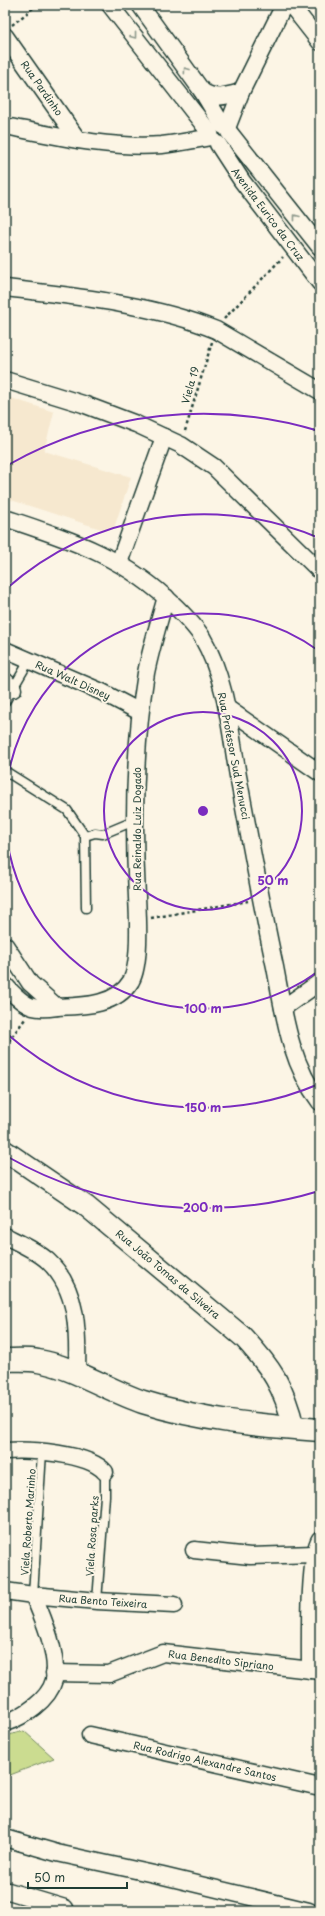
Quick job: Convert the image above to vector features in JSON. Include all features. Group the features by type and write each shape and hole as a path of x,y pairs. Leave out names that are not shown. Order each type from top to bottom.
{"main road":[{"path":"5,1360 39,1361 77,1373 102,1386 142,1402 180,1412 238,1422 320,1430"}],"street":[{"name":"Avenida Eurico da Cruz","path":"110,5 320,247"},
{"name":"Avenida Eurico da Cruz","path":"140,5 202,91 242,181 320,283"},
{"path":"5,126 78,140 121,145 162,145 220,133 284,5"},
{"path":"291,5 320,42"},
{"name":"Rua Pardinho","path":"8,31 78,140"},
{"path":"202,91 208,95 217,97 241,92"},
{"path":"5,288 68,296 156,311 216,330 320,391"},
{"path":"5,380 84,404 136,424 181,445 214,467 264,514 320,571"},
{"path":"119,563 164,437"},
{"name":"Rua Professor Sud Menucci","path":"5,518 73,540 119,563 166,597 188,619 201,636 216,668 227,708 261,898 294,1056 320,1102"},
{"name":"Rua Reinaldo Luiz Dogado","path":"33,1007 84,1007 107,1000 120,992 131,980 138,946 134,821 140,712 147,671 166,597"},
{"name":"Rua Walt Disney","path":"5,650 102,692 140,712"},
{"path":"227,708 320,773"},
{"path":"5,945 30,983 57,1008"},
{"path":"283,1008 320,982"},
{"path":"5,985 13,994 33,1007"},
{"name":"Rua João Tomas da Silveira","path":"5,1151 86,1206 243,1337 265,1361 278,1382 289,1406 294,1428"},
{"path":"5,1236 27,1246 47,1260 63,1279 72,1302 78,1336 77,1373"},
{"path":"5,1451 42,1452 88,1460 100,1467 104,1472"},
{"path":"315,1671 312,1566 316,1544 320,1539"},
{"path":"194,1550 250,1556 314,1554"},
{"name":"Rua Bento Teixeira","path":"5,1591 97,1602 174,1605"},
{"path":"5,1723 14,1720 32,1708 44,1697 53,1681 54,1673 50,1645 41,1612 33,1594"},
{"name":"Rua Benedito Sipriano","path":"54,1673 109,1674 163,1653 315,1671"},
{"name":"Rua Rodrigo Alexandre Santos","path":"90,1735 320,1787"},
{"path":"5,1838 57,1854 171,1877 309,1911"},
{"path":"5,1890 65,1908"}],"lane":[{"path":"7,692 29,661"},
{"path":"5,771 68,810 85,836 86,908"},
{"path":"85,836 95,833 103,834 134,821"},
{"name":"Viela Roberto Marinho","path":"33,1594 42,1452"},
{"name":"Viela Rosa parks","path":"97,1602 105,1496 104,1472"}],"path":[{"path":"8,31 36,5"},
{"name":"Viela 19","path":"181,445 206,357 216,330 224,319 293,247"},
{"path":"138,920 261,898"},
{"path":"5,1046 33,1007"}],"shaded area":[{"path":"5,396 54,412 44,451 131,477 114,528 104,530 5,498"}],"green space":[{"path":"24,1731 54,1758 5,1777 5,1736"}]}
